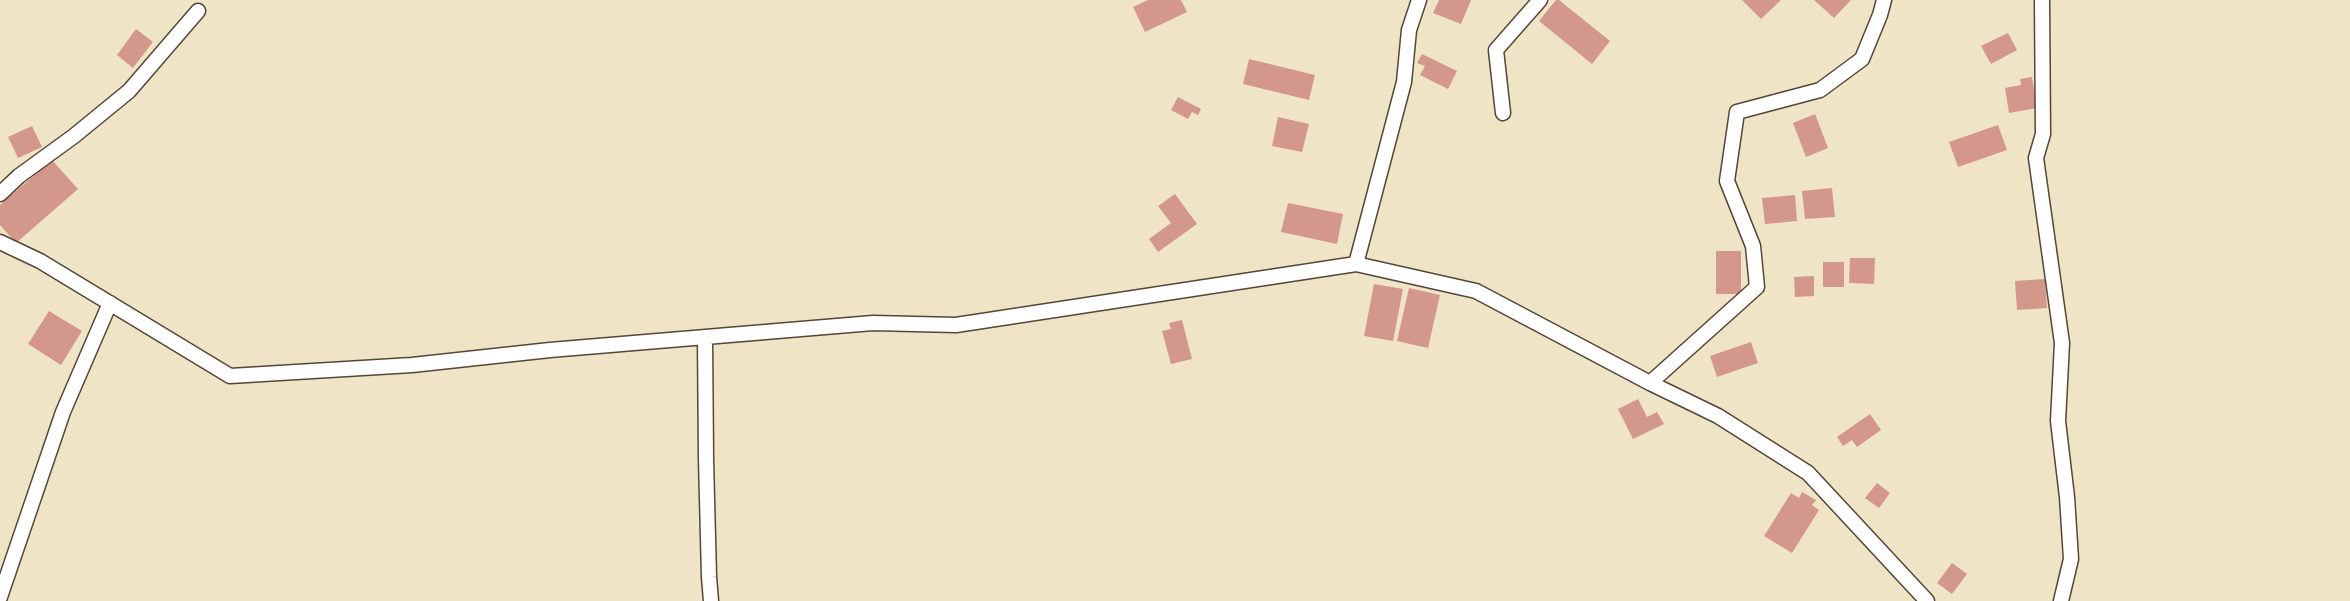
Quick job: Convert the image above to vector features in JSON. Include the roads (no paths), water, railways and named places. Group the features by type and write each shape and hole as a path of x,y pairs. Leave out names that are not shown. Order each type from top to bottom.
{"street":[{"path":"1356,264 1404,82 1409,30 1419,0"},
{"path":"1503,113 1496,50 1540,0"},
{"path":"1650,383 1757,287 1753,246 1727,181 1737,112 1820,90 1862,59 1884,0"},
{"path":"2042,0 2043,134 2036,158 2062,343 2058,421 2071,559 2061,601"},
{"path":"0,194 129,91 198,11"},
{"path":"0,242 40,261 230,376 412,365 550,350 873,323 956,325 1356,264 1476,291 1718,416 1808,473 1927,601"},
{"path":"0,597 63,412 110,303"},
{"path":"705,337 711,601"}]}
